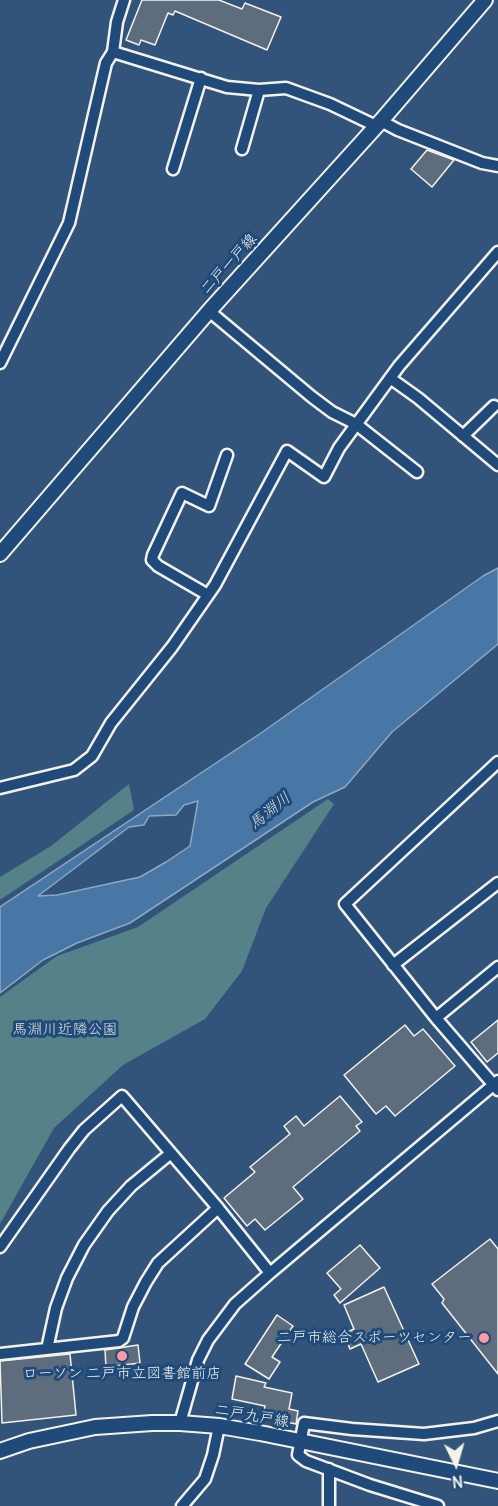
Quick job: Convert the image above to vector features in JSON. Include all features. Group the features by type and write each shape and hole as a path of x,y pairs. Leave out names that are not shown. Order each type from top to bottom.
{"main road":[{"name":"二戸一戸線","path":"0,554 209,311 378,124 485,0"},
{"name":"二戸九戸線","path":"0,1450 29,1441 95,1427 180,1423 219,1426 498,1481"}],"street":[{"path":"0,363 4,341 69,223 106,63 113,52 117,22 124,0"},
{"path":"113,52 227,87 259,90 286,88 482,163 498,166"},
{"path":"173,170 201,78"},
{"path":"242,149 259,90"},
{"path":"0,788 74,770 92,756 111,723 172,647 208,595 287,451 324,477 339,448 390,378 498,252"},
{"path":"209,311 312,397 332,412 356,424 417,472"},
{"path":"390,378 418,398 498,465"},
{"path":"463,436 494,406"},
{"path":"208,595 158,566 152,560 183,493 209,506 227,455"},
{"path":"180,1423 198,1360 208,1340 236,1304 270,1273 497,1085 436,1018 345,904 498,762"},
{"path":"393,965 498,883"},
{"path":"436,1018 498,967"},
{"path":"0,1247 84,1130 122,1096 218,1208 270,1273"},
{"path":"47,1348 56,1308 67,1278 84,1245 108,1211 131,1186 171,1153"},
{"path":"0,1354 119,1341 123,1338 133,1307 158,1263 218,1208"},
{"path":"438,1506 306,1461 298,1455 304,1423 424,1434 474,1428 498,1421"},
{"path":"182,1506 205,1479 219,1426"},
{"path":"329,1469 329,1506"}],"green space":[{"path":"129,784 134,810 0,900 0,877 51,846"},
{"name":"馬淵川近隣公園","path":"328,799 334,804 266,908 242,971 205,1019 123,1065 54,1128 0,1224 0,997 57,956 138,927"}],"water":[{"name":"馬淵川","path":"498,568 498,644 392,732 345,787 313,802 130,923 77,943 43,960 0,993 0,907 261,733 483,576","holes":["198,801 190,846 140,877 57,895 38,896 129,827 144,825 149,816 176,815 184,805"]}],"building":[{"path":"142,0 219,0 242,9 245,3 281,17 267,50 175,11 173,15 168,13 155,45 141,40 139,45 126,40"},
{"path":"427,150 454,160 432,187 411,169"},
{"path":"498,1020 498,1053 487,1062 471,1042"},
{"path":"405,1025 414,1036 423,1029 455,1066 395,1116 386,1106 376,1114 344,1075"},
{"path":"340,1096 362,1122 356,1126 360,1131 293,1187 303,1199 265,1230 255,1219 247,1226 224,1198 255,1172 250,1167 290,1134 284,1126 296,1116 304,1126"},
{"name":"二戸市総合スポーツセンター","path":"490,1239 498,1249 498,1374 442,1303 444,1299 432,1284"},
{"path":"360,1245 380,1268 340,1303 334,1295 341,1289 327,1273"},
{"path":"384,1287 419,1364 378,1382 361,1344 350,1349 344,1334 354,1329 344,1305"},
{"path":"277,1315 293,1326 272,1357 280,1362 269,1379 245,1364"},
{"name":"ローソン 二戸市立図書館前店","path":"138,1345 140,1363 106,1367 105,1350"},
{"path":"70,1354 76,1415 2,1423 0,1361"},
{"path":"236,1376 266,1383 264,1387 292,1393 289,1409 298,1411 296,1424 263,1417 265,1406 232,1399"}],"place":[{"name":"二戸市総合スポーツセンター","path":"484,1338"},
{"name":"ローソン 二戸市立図書館前店","path":"122,1356"}]}
